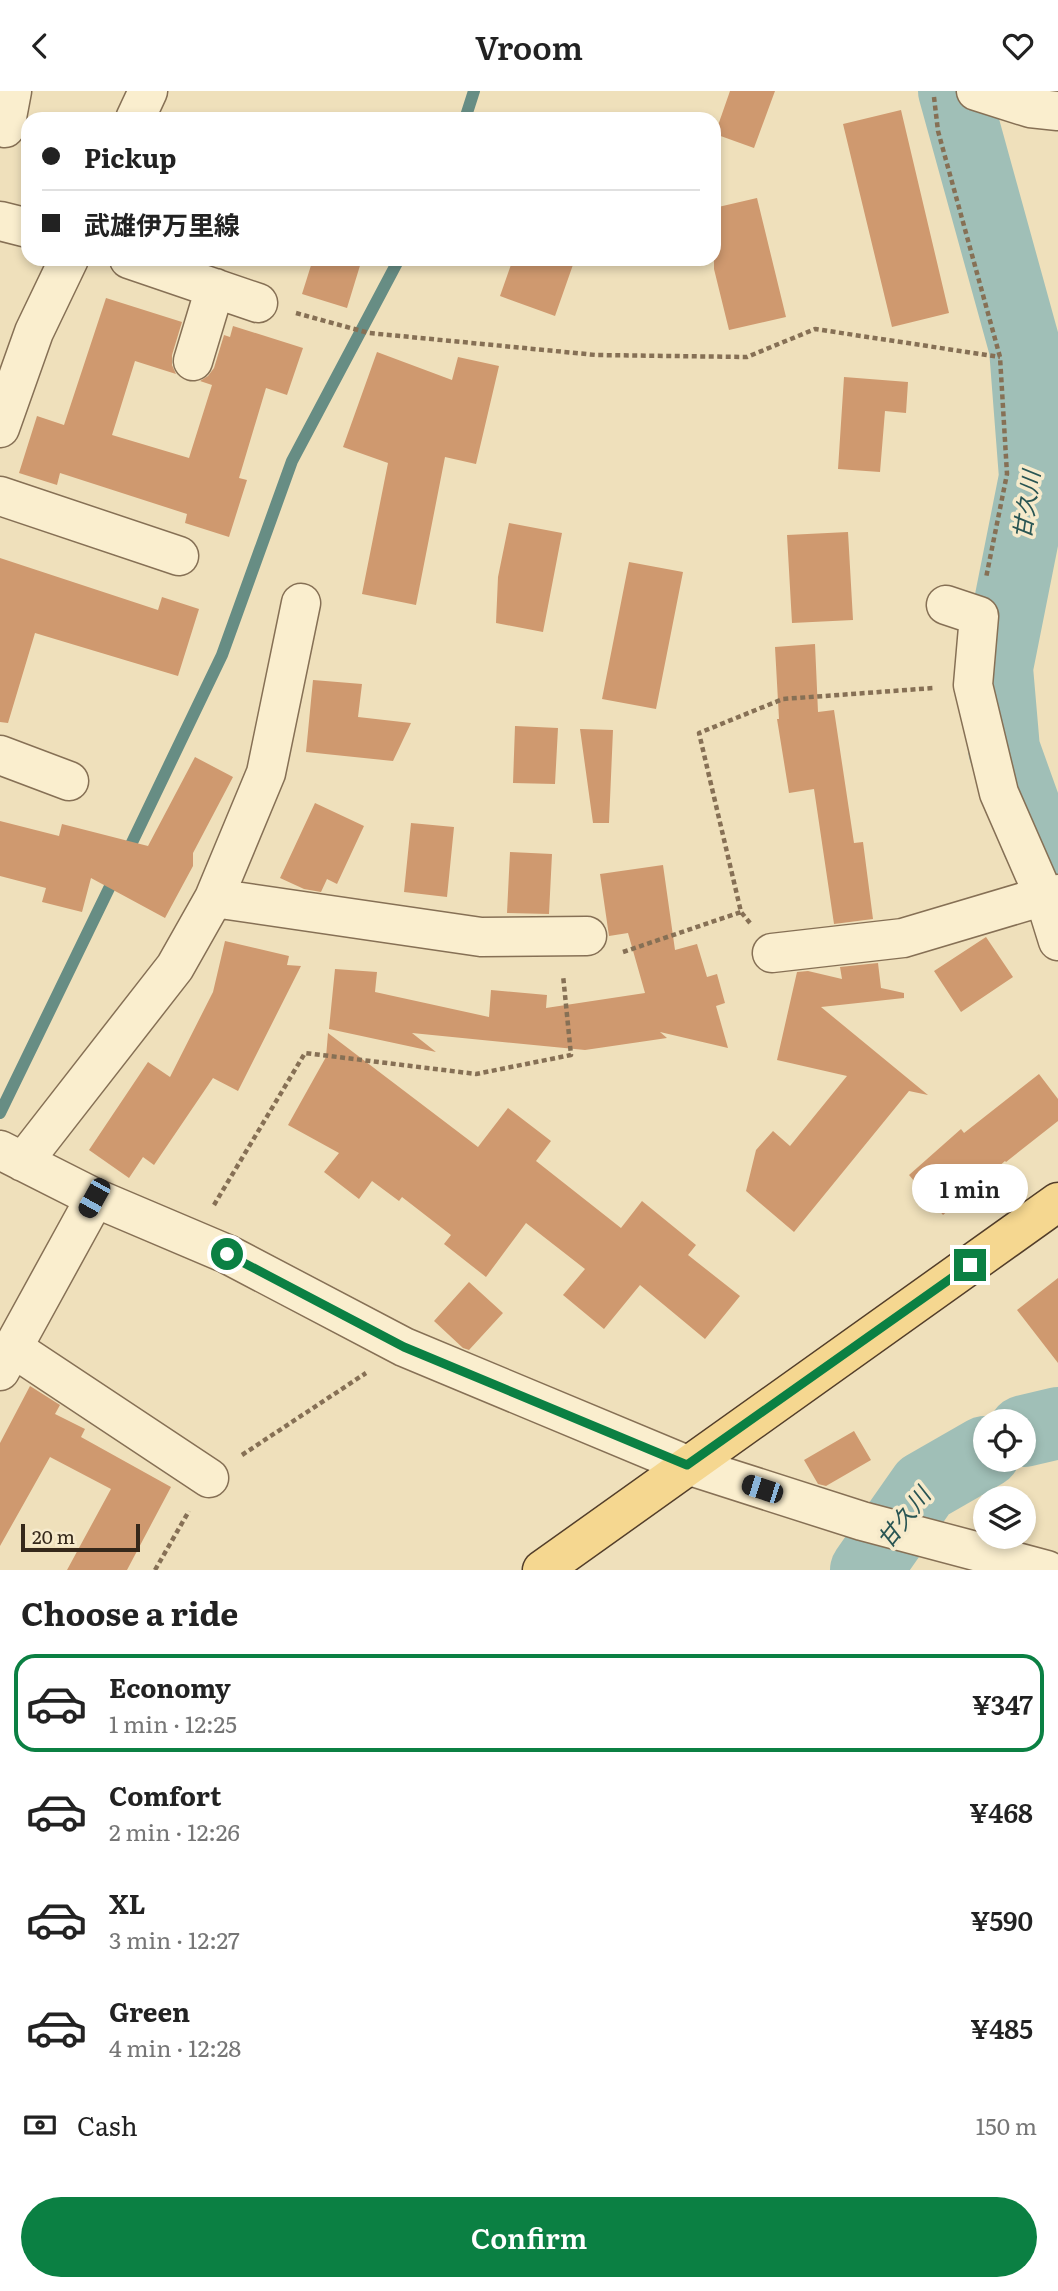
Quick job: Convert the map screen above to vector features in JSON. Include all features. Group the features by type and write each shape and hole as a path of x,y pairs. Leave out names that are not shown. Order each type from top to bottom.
{"main road":[{"path":"542,1570 1058,1202"}],"street":[{"path":"5,128 12,91"},
{"path":"138,112 148,91"},
{"path":"982,93 1030,108 1058,111"},
{"path":"0,222 21,226"},
{"path":"0,428 34,332 66,266"},
{"path":"150,266 258,303"},
{"path":"193,361 215,288"},
{"path":"0,496 179,556"},
{"path":"301,603 266,773 214,898 175,967 12,1156 94,1198 227,1254 404,1347 687,1465 862,1521 1047,1570"},
{"path":"962,611 973,685 999,793 1051,895 1058,941"},
{"path":"0,755 69,781"},
{"path":"772,953 903,938 1051,895"},
{"path":"214,898 481,937 573,936"},
{"path":"94,1198 6,1359 209,1478"}],"path":[{"path":"934,91 938,131 1000,357 1007,474 962,611"},
{"path":"258,303 369,333 597,355 747,357 815,329 1000,357"},
{"path":"772,953 741,912 699,733 783,699 973,685"},
{"path":"193,1240 305,1053 476,1074 571,1055 573,936 616,954 741,912"},
{"path":"155,1570 209,1478 404,1347"}],"building":[{"path":"730,91 775,91 754,148 721,136 721,117"},
{"path":"901,110 949,313 892,327 843,124"},
{"path":"757,198 786,317 729,330 714,269 714,266 721,266 721,206"},
{"path":"311,266 360,266 347,308 302,294"},
{"path":"511,266 573,266 555,316 500,296"},
{"path":"106,298 182,322 172,355 176,374 135,361 112,435 189,458 212,385 200,381 214,368 224,335 230,337 233,326 303,348 287,395 266,388 239,478 247,480 229,537 185,523 187,514 60,473 57,485 19,473 37,416 64,425"},
{"path":"377,352 452,380 458,357 499,366 476,464 445,457 416,605 362,594 388,463 343,447"},
{"path":"844,377 908,382 906,413 885,411 880,472 838,469"},
{"path":"509,523 562,533 543,632 496,623 498,577"},
{"path":"848,532 853,620 792,623 787,535"},
{"path":"0,558 158,610 162,597 199,609 178,676 35,633 8,723 0,722"},
{"path":"629,562 683,572 656,709 602,699"},
{"path":"815,644 818,712 834,710 854,843 863,842 873,919 834,924 814,789 789,793 777,719 775,647"},
{"path":"313,680 362,684 358,717 411,723 393,761 306,752"},
{"path":"515,726 558,728 555,784 513,783"},
{"path":"580,729 613,730 609,823 593,823"},
{"path":"195,757 233,777 193,853 193,866 165,918 91,878 82,912 42,902 46,888 0,876 0,821 59,836 62,824 148,846"},
{"path":"315,803 364,826 337,884 327,879 321,892 304,889 280,878"},
{"path":"411,823 454,827 447,897 404,892"},
{"path":"510,852 552,854 549,914 507,913"},
{"path":"663,865 675,950 697,944 707,977 717,974 725,1003 716,1006 728,1048 660,1032 667,1038 585,1050 412,1033 436,1052 329,1029 335,969 377,972 375,992 489,1017 491,990 547,995 546,1008 645,993 628,933 609,936 600,874"},
{"path":"986,937 1013,977 961,1012 934,971"},
{"path":"225,941 289,956 287,965 301,966 238,1091 213,1078 154,1165 143,1157 129,1178 89,1150 148,1062 170,1077 213,992"},
{"path":"878,963 881,988 904,993 904,998 821,1007 928,1095 909,1091 794,1232 746,1191 756,1150 773,1131 790,1146 847,1076 777,1060 797,972 808,971 842,979 840,967"},
{"path":"328,1033 478,1147 508,1108 551,1141 536,1161 621,1228 642,1201 696,1245 688,1255 740,1296 705,1339 640,1285 604,1329 563,1295 585,1269 526,1223 486,1277 444,1244 451,1235 402,1197 399,1201 372,1181 359,1199 324,1172 339,1153 288,1125 326,1057"},
{"path":"1039,1074 1058,1099 1058,1121 1005,1161 943,1215 909,1175 961,1129 964,1133"},
{"path":"1058,1278 1058,1363 1017,1310"},
{"path":"469,1282 503,1313 469,1350 463,1348 434,1321"},
{"path":"30,1386 60,1405 55,1414 85,1429 81,1437 171,1487 127,1570 67,1570 111,1489 50,1457 0,1546 0,1443"},
{"path":"854,1431 871,1460 826,1486 818,1484 804,1460"}],"waterway":[{"path":"467,112 474,91"},
{"name":"甘久川","path":"954,91 1025,348 1035,477 997,668 1004,749 1037,841 1058,872"},
{"path":"126,855 222,655 292,461 395,266"},
{"path":"0,1113 116,874"},
{"name":"甘久川","path":"1036,1428 1058,1423"},
{"name":"甘久川","path":"866,1570 924,1487 973,1459"}],"route":[{"path":"227,1254 404,1347 687,1465 970,1265"}]}
